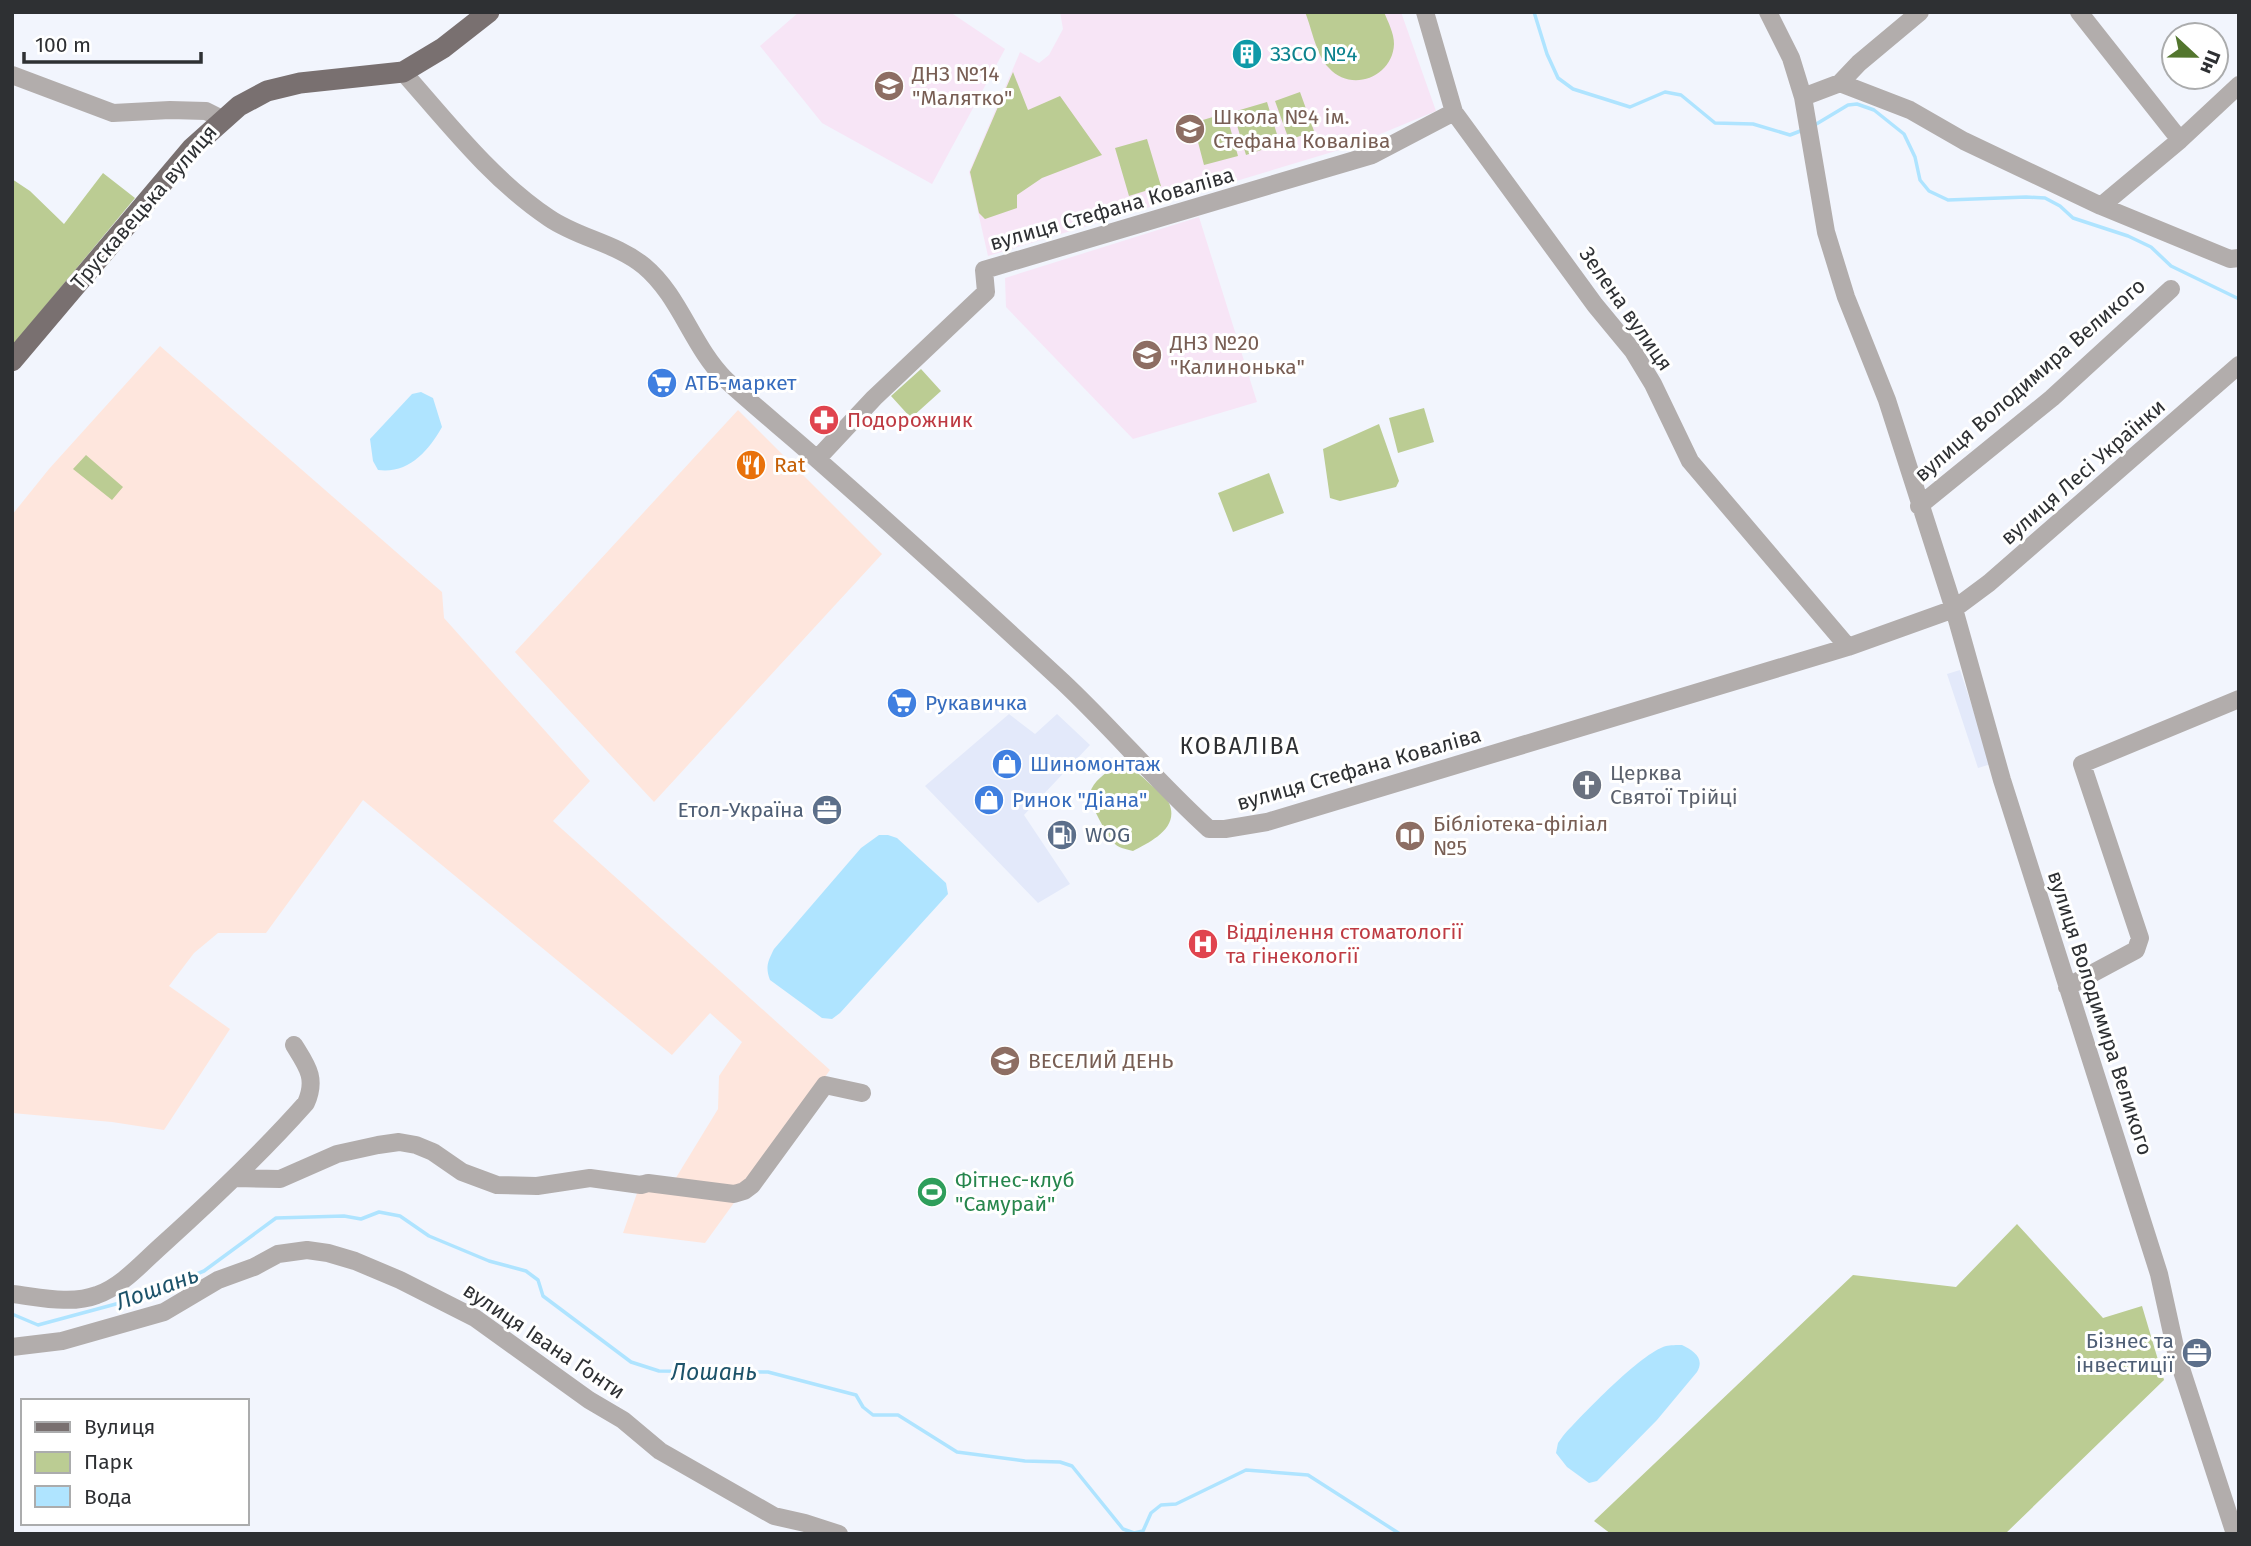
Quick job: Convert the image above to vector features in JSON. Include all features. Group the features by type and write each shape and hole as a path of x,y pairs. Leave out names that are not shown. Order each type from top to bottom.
{"main road":[{"name":"Трускавецька вулиця","path":"12,361 192,148 222,119 253,97 284,86 403,72 443,48 489,12"}],"street":[{"name":"Зелена вулиця","path":"1425,12 1454,111 1595,305 1633,351 1653,383 1690,461 1848,646"},
{"name":"вулиця Володимира Великого","path":"1768,12 1791,58 1803,96 1826,232 1846,297 1887,400 1954,609 2002,780 2159,1274 2177,1356 2235,1534"},
{"path":"1803,96 1840,83 1859,63 1920,12"},
{"path":"2079,12 2180,140"},
{"name":"вулиця Стефана Коваліва","path":"403,72 477,155 524,201 563,226 620,250 643,265 670,297 706,356 724,377 1065,684 1209,829 1267,822 1848,646 1954,609"},
{"path":"12,75 113,113 206,111 222,119"},
{"path":"1840,83 1910,110 1964,141 2101,206 2230,259 2239,258"},
{"path":"2101,206 2180,140 2239,85"},
{"name":"вулиця Стефана Коваліва","path":"817,459 874,398 986,292 984,270 1372,155 1454,111"},
{"name":"вулиця Володимира Великого","path":"1919,506 2052,398 2171,289"},
{"name":"вулиця Лесі Українки","path":"1954,609 2020,557 2239,365"},
{"path":"2067,987 2137,950 2140,944 2082,764 2239,699"},
{"path":"12,1294 73,1300 99,1295 135,1270 236,1178 306,1103 312,1080 294,1045"},
{"path":"236,1178 280,1179 337,1154 399,1142 433,1152 462,1172 497,1185 537,1186 590,1178 734,1194 752,1185 825,1085 862,1093"},
{"name":"вулиця Івана Ґонти","path":"12,1347 62,1341 164,1312 218,1280 254,1267 278,1254 307,1250 328,1253 378,1270 475,1318 623,1420 660,1451 774,1516 839,1534"}],"shaded area":[{"name":"ДНЗ №14 \"Малятко\"","path":"799,12 950,12 1005,49 932,184 822,123 760,46"},
{"name":"Школа №4 ім. Стефана Коваліва","path":"1060,12 1401,12 1436,111 1349,147 988,256 969,172 1020,52 1039,63 1049,55 1063,29"},
{"name":"ДНЗ №20 \"Калинонька\"","path":"1199,217 1257,402 1133,439 1006,307 1005,278"},
{"path":"160,346 442,592 444,618 590,781 553,821 830,1070 705,1243 623,1233 642,1179 674,1181 718,1109 719,1076 742,1042 710,1013 672,1055 363,800 266,933 218,933 194,953 169,986 230,1029 164,1130 112,1122 12,1113 12,515 49,469"},
{"path":"738,410 882,554 654,802 515,652"},
{"path":"1960,670 1991,764 1978,768 1947,674"},
{"name":"Ринок \"Діана\"","path":"1009,714 1035,734 1057,714 1090,745 1024,815 1070,884 1038,903 925,786"}],"green space":[{"path":"1305,12 1384,12 1394,44 1387,65 1369,78 1359,80 1338,76 1321,56"},
{"path":"1013,72 1028,110 1060,96 1102,155 1042,178 1017,195 1017,208 985,219 979,213 970,172"},
{"path":"1300,92 1314,131 1289,140 1275,101"},
{"path":"1267,102 1280,144 1246,155 1233,112"},
{"path":"1226,113 1238,156 1204,165 1193,123"},
{"path":"1147,139 1161,186 1129,196 1115,148"},
{"path":"103,173 135,198 12,346 12,179 30,191 64,224"},
{"path":"921,369 941,391 911,418 891,396"},
{"path":"1424,408 1434,442 1398,453 1389,418"},
{"path":"1379,424 1399,481 1396,487 1340,501 1330,498 1323,449"},
{"path":"86,455 123,487 112,500 73,469"},
{"path":"1269,473 1284,513 1233,532 1218,493"},
{"path":"1115,766 1130,768 1137,773 1165,797 1171,812 1167,827 1162,833 1133,851 1113,842 1098,818 1090,797 1094,785"},
{"path":"2017,1224 2103,1318 2142,1306 2164,1380 2005,1534 1611,1534 1594,1521 1853,1275 1956,1287"}],"water":[{"path":"421,392 433,398 442,427 424,453 408,465 378,470 373,461 370,439 412,394"},
{"path":"879,835 897,838 946,883 948,894 840,1013 832,1019 822,1018 770,980 767,968 769,961 774,949 861,848"},
{"path":"1682,1345 1697,1356 1699,1367 1657,1420 1597,1481 1589,1483 1567,1467 1556,1453 1558,1443 1572,1426 1642,1360 1666,1346"}],"waterway":[{"path":"1534,12 1547,54 1558,78 1573,89 1630,107 1665,92 1681,95 1715,123 1753,124 1790,135 1803,130"},
{"path":"1813,126 1848,105 1857,104 1874,110 1904,134 1915,157 1920,180 1929,191 1948,200 2045,198 2060,206 2073,218 2128,236 2151,247 2171,266 2239,299"},
{"name":"Лошань","path":"12,1314 38,1325 127,1301 204,1271 276,1218 344,1216 361,1219 379,1212 400,1216 429,1236 489,1261 526,1271 538,1280 543,1296 631,1362 659,1371 768,1372 856,1395 863,1407 873,1415 898,1415 957,1452 1025,1461 1060,1462 1072,1466 1123,1529 1134,1533 1143,1531 1151,1513 1161,1505 1176,1504 1246,1470 1308,1475 1400,1534"}],"place":[{"name":"ЗЗСО №4","path":"1247,54"},
{"name":"ДНЗ №14 \"Малятко\"","path":"889,86"},
{"name":"Школа №4 ім. Стефана Коваліва","path":"1190,129"},
{"name":"ДНЗ №20 \"Калинонька\"","path":"1147,355"},
{"name":"АТБ-маркет","path":"662,383"},
{"name":"Подорожник","path":"824,420"},
{"name":"Rat","path":"751,465"},
{"name":"Рукавичка","path":"902,703"},
{"name":"Шиномонтаж","path":"1007,764"},
{"name":"Церква Святої Трійці","path":"1587,785"},
{"name":"Ринок \"Діана\"","path":"989,800"},
{"name":"Етол-Україна","path":"827,810"},
{"name":"WOG","path":"1062,835"},
{"name":"Бібліотека-філіал №5","path":"1410,836"},
{"name":"Відділення стоматології та гінекології","path":"1203,944"},
{"name":"ВЕСЕЛИЙ ДЕНЬ","path":"1005,1061"},
{"name":"Фітнес-клуб \"Самурай\"","path":"932,1192"},
{"name":"Бізнес та інвестиції","path":"2197,1353"}],"district":[{"name":"КОВАЛІВА","path":"1240,746"}]}
